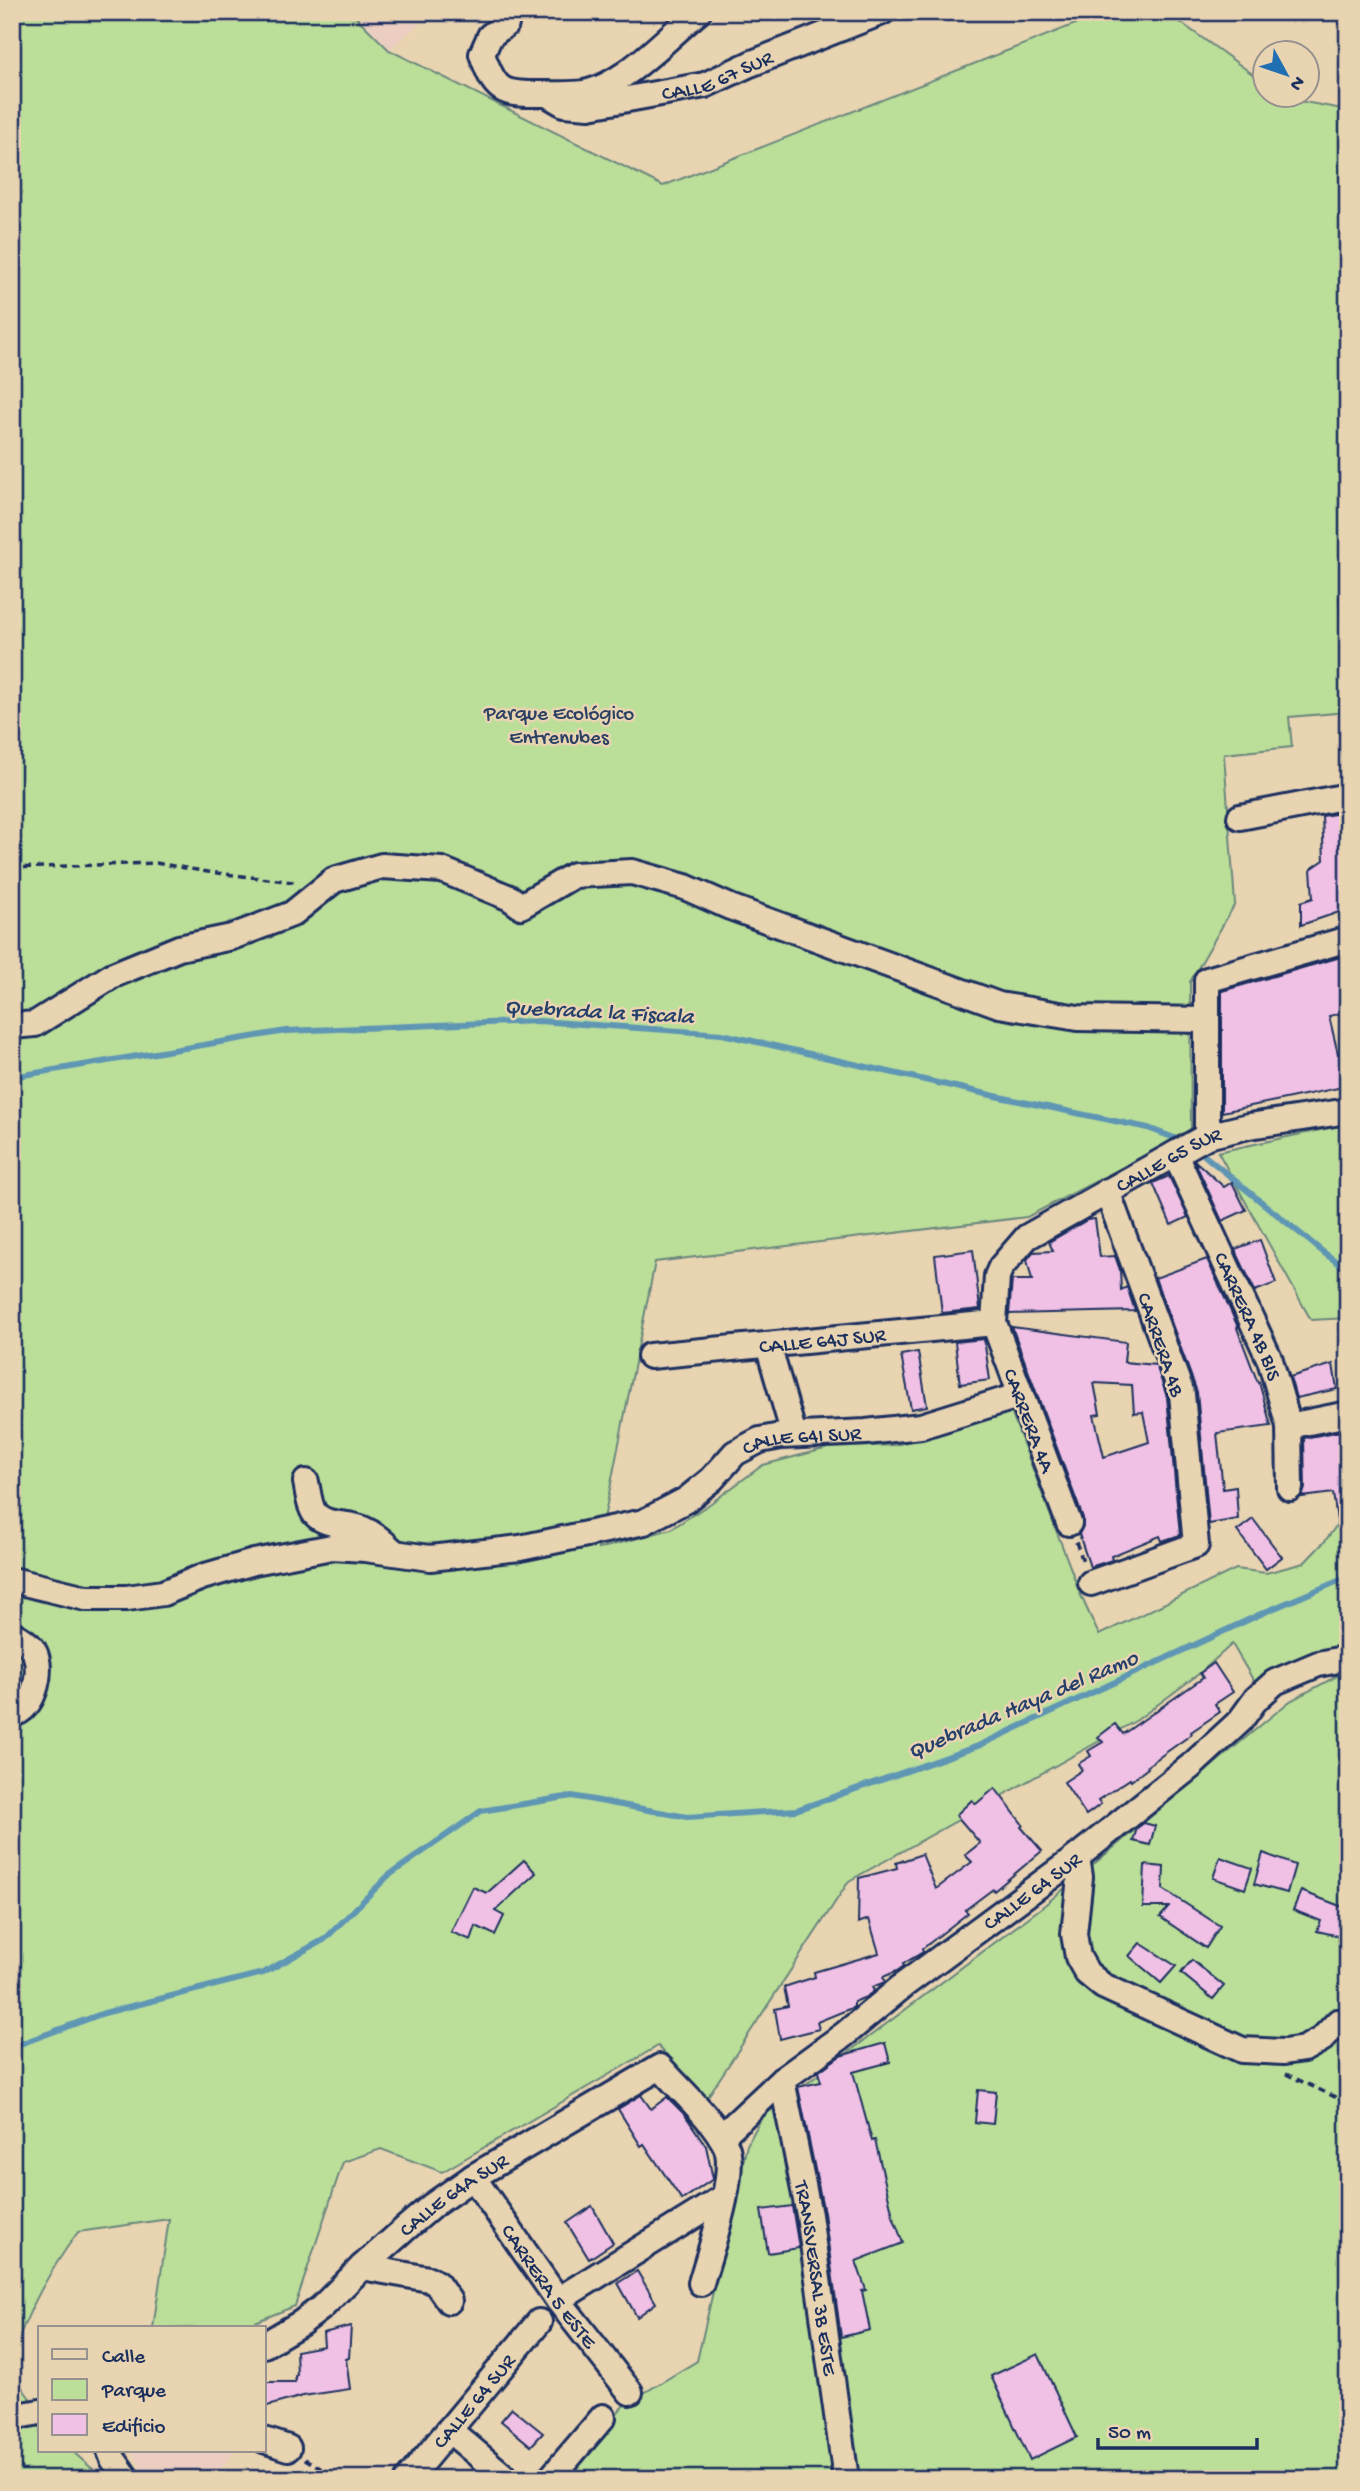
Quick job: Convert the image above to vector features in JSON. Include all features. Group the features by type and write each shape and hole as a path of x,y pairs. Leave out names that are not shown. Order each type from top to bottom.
{"street":[{"path":"506,24 491,36 482,54 491,79 504,90 523,94 586,92 617,78 668,40 698,12"},
{"name":"CALLE 67 SUR","path":"547,94 564,104 589,106 696,87 882,12"},
{"path":"1240,817 1348,796"},
{"path":"12,1026 35,1024 113,975 179,948 232,937 292,914 334,880 382,866 442,870 510,898 521,906 574,875 632,872 685,887 730,907 999,1004 1078,1018 1207,1020"},
{"path":"1207,1136 1207,979 1348,939"},
{"name":"CALLE 65 SUR","path":"1008,1256 1027,1237 1207,1136 1250,1126 1348,1111"},
{"name":"CARRERA 4B BIS","path":"1175,1154 1270,1360 1289,1426 1290,1488"},
{"name":"CARRERA 4B","path":"1091,1583 1196,1545 1182,1394 1107,1191"},
{"name":"CARRERA 4A","path":"1008,1256 997,1276 994,1324 1069,1523"},
{"name":"CALLE 64J SUR","path":"650,1356 994,1324"},
{"path":"768,1345 794,1435"},
{"name":"CALLE 64I SUR","path":"12,1580 86,1598 127,1598 163,1592 254,1562 332,1547 430,1558 520,1548 644,1522 686,1500 712,1479 735,1453 760,1440 921,1426 1021,1395"},
{"path":"1289,1426 1348,1414"},
{"path":"306,1482 312,1510 316,1515 325,1521 361,1528 380,1539 394,1553"},
{"path":"12,1634 33,1648 38,1674 28,1704 18,1714 12,1714"},
{"name":"CALLE 64 SUR","path":"721,2137 782,2080 1077,1857 1191,1766 1231,1729 1256,1699 1275,1682 1307,1668 1348,1658"},
{"path":"1077,1857 1080,1877 1074,1934 1078,1957 1087,1973 1103,1986 1242,2050 1284,2052 1304,2049 1322,2039 1338,2022"},
{"name":"CALLE 64A SUR","path":"266,2344 321,2308 362,2267 433,2205 473,2177 660,2067 721,2137"},
{"name":"TRANSVERSAL 3B ESTE","path":"782,2080 809,2216 846,2479"},
{"path":"701,2283 726,2186 728,2148 721,2137"},
{"name":"CARRERA 5 ESTE","path":"473,2177 558,2300 630,2392"},
{"path":"558,2300 726,2186"},
{"path":"362,2267 429,2279 437,2284 449,2301"},
{"name":"CALLE 64 SUR","path":"408,2479 539,2322"},
{"path":"12,2417 38,2412"},
{"path":"550,2479 603,2417"},
{"path":"449,2430 507,2479"},
{"path":"266,2441 288,2448"},
{"path":"110,2452 127,2479"}],"path":[{"path":"12,868 156,863 208,873 295,882"},
{"path":"1069,1523 1091,1583"},
{"path":"1284,2073 1348,2103"},
{"path":"288,2448 338,2479"}],"shaded area":[{"path":"351,12 432,12 389,50"},
{"path":"132,2452 234,2452 213,2479 153,2479 142,2470"}],"green space":[{"name":"Parque Ecológico Entrenubes","path":"12,12 351,12 389,50 663,186 1106,12 1166,12 1252,74 1252,108 1322,108 1322,105 1348,110 1348,598 1339,597 1348,712 1289,717 1292,747 1224,754 1235,904 1190,982 1191,1132 1027,1217 655,1262 598,1549 671,1529 763,1465 828,1448 896,1445 1011,1412 1082,1598 1099,1635 1236,1569 1266,1573 1304,1563 1325,1541 1348,1510 1348,1644 1300,1660 1255,1683 1232,1644 1200,1673 1137,1720 849,1881 707,2098 658,2046 442,2172 381,2149 343,2162 295,2306 245,2326 153,2326 169,2219 78,2232 40,2291 12,2355"},
{"path":"1348,1124 1348,1318 1311,1320 1218,1152"},
{"path":"1348,1674 1348,2479 560,2479 624,2405 697,2361 747,2145 762,2117 1041,1908 1290,1701 1337,1676"},
{"path":"12,2374 38,2409 38,2452 73,2452 104,2479 12,2479"}],"building":[{"path":"1348,812 1348,909 1301,925 1301,902 1313,898 1311,869 1324,860 1322,816"},
{"path":"1348,955 1348,1012 1329,1016 1338,1054 1348,1052 1348,1086 1222,1112 1222,991"},
{"path":"1194,1160 1224,1187 1232,1182 1246,1210 1222,1221"},
{"path":"1169,1176 1188,1217 1171,1225 1153,1183"},
{"path":"1095,1219 1100,1257 1115,1256 1120,1270 1121,1290 1127,1287 1135,1311 1009,1314 1012,1280 1032,1280 1027,1260 1033,1252 1053,1251 1049,1242 1087,1220"},
{"path":"1260,1240 1276,1283 1255,1291 1235,1249"},
{"path":"973,1250 980,1309 942,1313 935,1255"},
{"path":"1207,1259 1238,1327 1259,1382 1271,1426 1217,1433 1223,1489 1236,1487 1238,1519 1209,1524 1197,1392 1155,1278"},
{"path":"1012,1327 1126,1342 1124,1362 1156,1365 1167,1397 1180,1535 1162,1541 1160,1536 1111,1556 1112,1560 1090,1567 1079,1534 1083,1518","holes":["1094,1383 1132,1385 1134,1413 1143,1412 1149,1442 1104,1457 1094,1415 1100,1414"]},
{"path":"984,1339 990,1380 960,1384 955,1342"},
{"path":"918,1352 927,1406 911,1409 901,1355"},
{"path":"1333,1364 1337,1389 1296,1398 1290,1377"},
{"path":"1341,1431 1348,1481 1348,1526 1338,1527 1333,1493 1302,1497 1305,1488 1304,1438"},
{"path":"1253,1519 1282,1557 1266,1569 1237,1531"},
{"path":"1214,1663 1233,1692 1215,1704 1220,1712 1131,1781 1130,1779 1098,1800 1101,1804 1086,1815 1064,1782 1082,1770 1078,1764 1091,1756 1088,1751 1103,1742 1098,1737 1115,1724 1123,1734 1203,1678 1200,1673"},
{"path":"995,1788 1023,1825 1021,1827 1042,1851 994,1891 993,1889 965,1910 968,1913 922,1949 923,1952 903,1964 897,1971 883,1977 885,1982 872,1987 874,1991 854,2002 854,2007 817,2022 819,2029 780,2039 775,2009 788,2006 784,1987 815,1977 814,1972 879,1953 869,1919 858,1923 859,1878 897,1868 896,1863 922,1854 936,1889 972,1862 965,1855 980,1843 956,1815 972,1800 976,1804"},
{"path":"1144,1823 1155,1826 1150,1845 1133,1841 1137,1828"},
{"path":"1263,1853 1295,1865 1287,1893 1254,1884"},
{"path":"1220,1857 1252,1868 1245,1889 1213,1878"},
{"path":"524,1860 536,1873 495,1911 504,1916 495,1935 476,1926 471,1940 451,1932 473,1887 487,1893"},
{"path":"1145,1865 1164,1867 1163,1889 1220,1926 1206,1948 1160,1917 1169,1907 1143,1907"},
{"path":"1301,1891 1348,1909 1348,1938 1317,1931 1321,1921 1293,1910"},
{"path":"1140,1943 1176,1966 1161,1983 1129,1956"},
{"path":"1192,1960 1224,1986 1213,1999 1181,1973"},
{"path":"885,2043 890,2062 853,2072 903,2243 856,2261 866,2290 862,2291 870,2330 841,2337 824,2213 798,2087 821,2082 818,2072 840,2056"},
{"path":"978,2090 996,2092 993,2124 975,2122"},
{"path":"641,2095 651,2109 667,2097 685,2115 706,2146 713,2179 682,2200 644,2144 641,2146 618,2109"},
{"path":"592,2206 613,2243 589,2259 567,2223"},
{"path":"792,2206 799,2248 768,2253 761,2210"},
{"path":"637,2271 656,2303 637,2317 618,2283"},
{"path":"351,2326 349,2358 346,2359 350,2389 303,2396 266,2406 266,2382 295,2382 296,2351 324,2346 323,2333"},
{"path":"1038,2354 1077,2437 1030,2460 991,2376"},
{"path":"512,2408 543,2433 531,2446 501,2421"}],"waterway":[{"name":"Quebrada la Fiscala","path":"12,1077 286,1031 539,1021 722,1034 1148,1128 1177,1139"},
{"name":"Quebrada la Fiscala","path":"1205,1156 1348,1270"},
{"name":"Quebrada Haya del Ramo","path":"12,2047 104,2013 263,1973 325,1939 388,1876 481,1811 572,1796 687,1817 796,1810 978,1746 1265,1612 1348,1577"}]}
